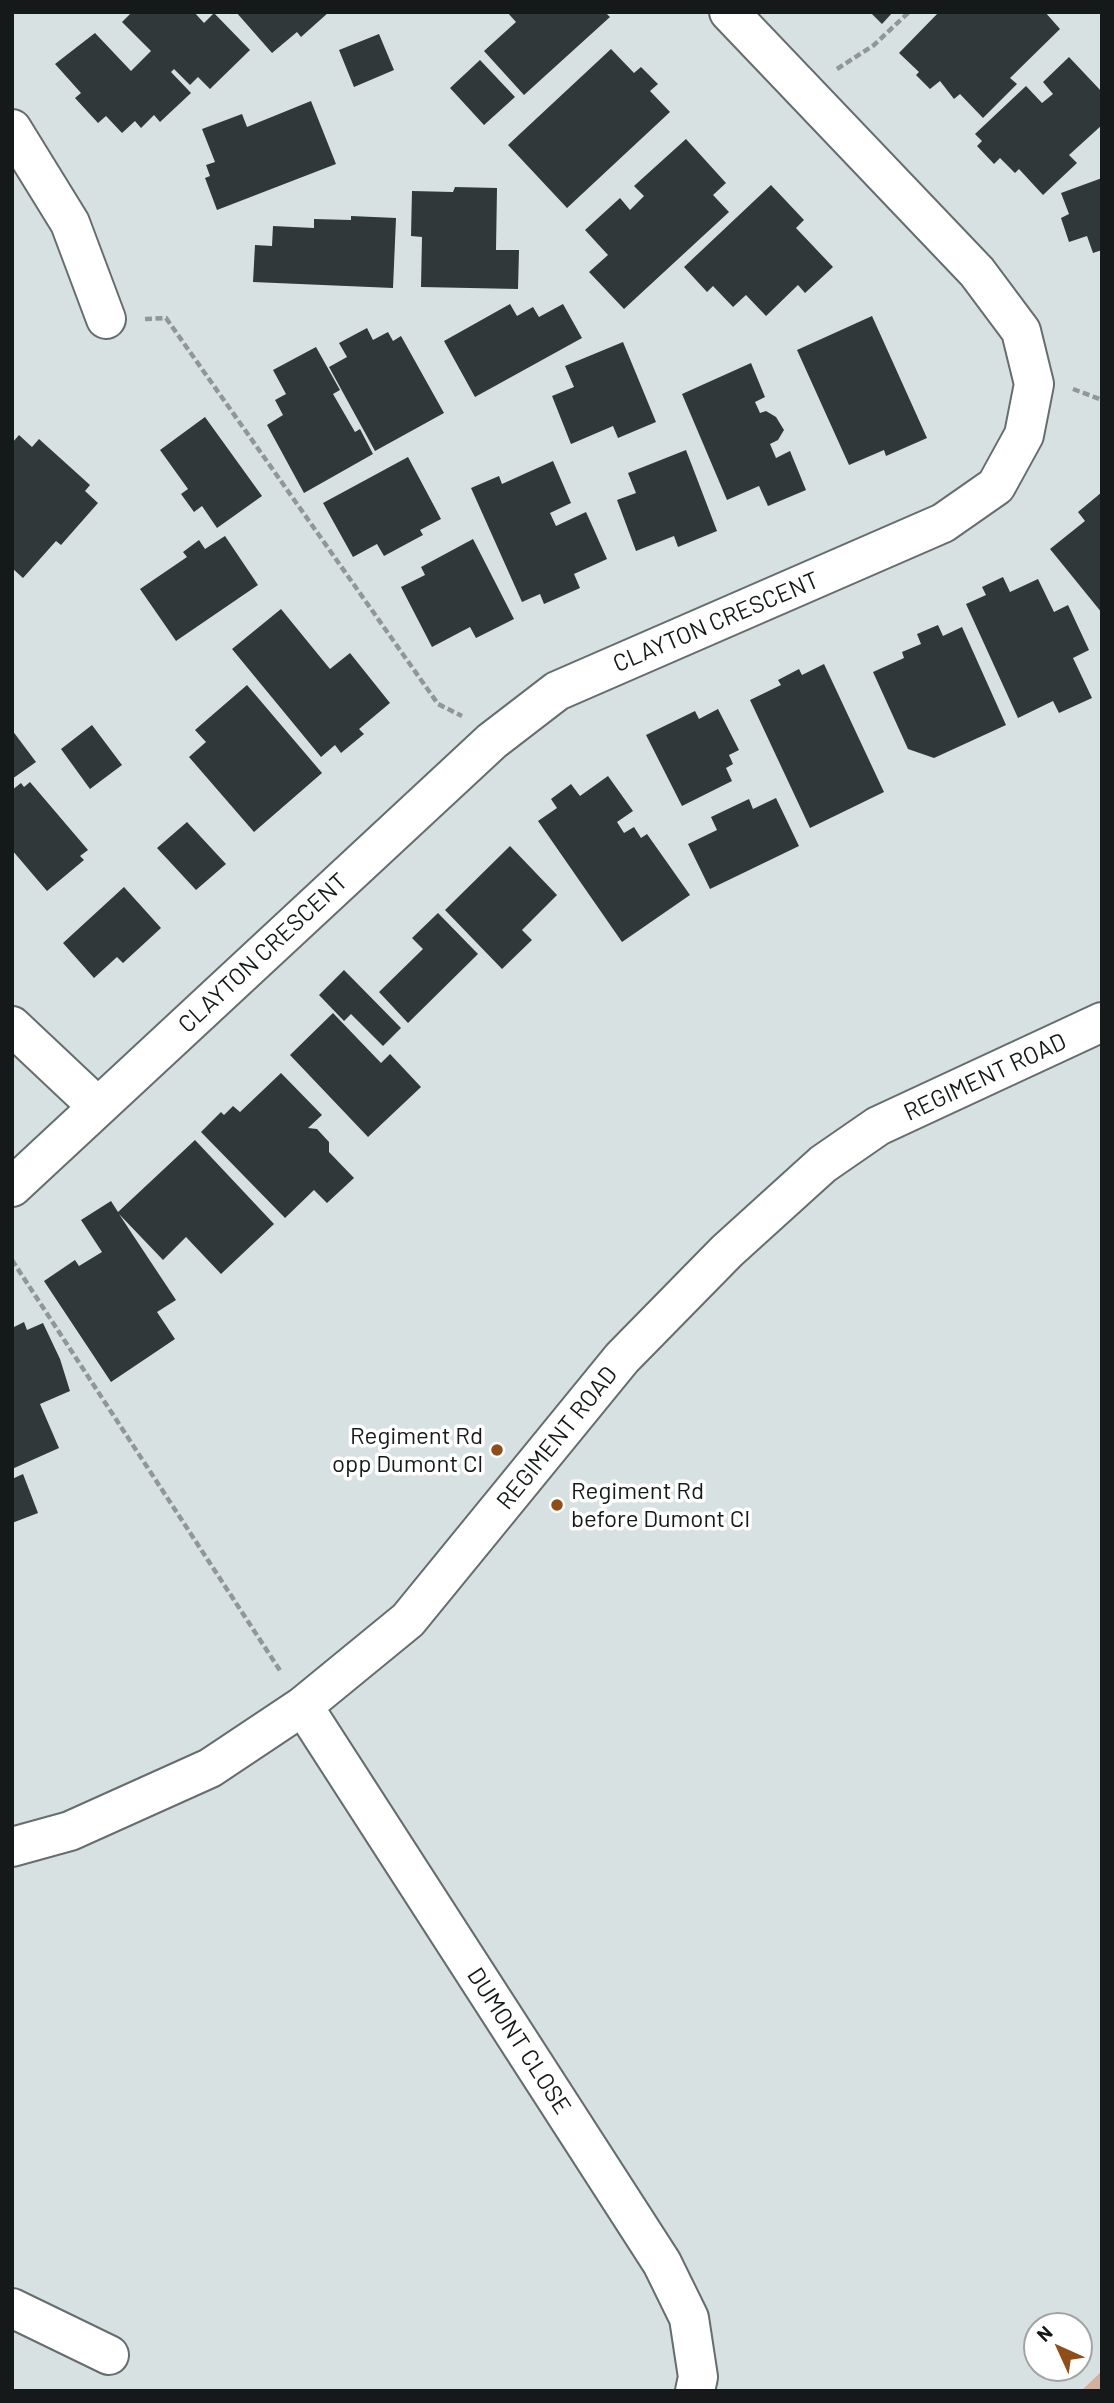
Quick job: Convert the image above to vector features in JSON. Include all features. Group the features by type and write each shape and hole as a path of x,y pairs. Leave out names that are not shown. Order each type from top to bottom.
{"street":[{"name":"CLAYTON CRESCENT","path":"12,1187 492,741 557,691 943,523 996,486 1024,435 1034,384 1021,331 977,272 729,12"},
{"path":"12,130 70,223 106,319"},
{"name":"REGIMENT ROAD","path":"12,1847 70,1831 210,1768 303,1706 408,1620 622,1358 727,1251 823,1164 878,1126 1102,1022"},
{"path":"12,1026 98,1107"},
{"name":"DUMONT CLOSE","path":"303,1706 662,2263 689,2318 698,2377 695,2391"},
{"path":"12,2308 109,2355"}],"path":[{"path":"803,90 874,45 909,12"},
{"path":"106,319 166,318 438,704 469,720 492,741"},
{"path":"12,1259 303,1706"}],"shaded area":[{"path":"1102,2371 1102,2391 1081,2391 1093,2382"}],"building":[{"path":"132,12 194,12 204,23 214,13 250,50 210,89 198,77 190,85 174,69 171,72 191,93 160,122 154,115 141,128 135,121 122,133 106,116 98,123 75,98 81,93 55,64 95,33 131,71 151,51 122,22"},
{"path":"236,12 329,12 301,37 297,32 272,53"},
{"path":"507,12 605,12 610,17 524,95 484,51 516,22"},
{"path":"870,12 893,12 882,24"},
{"path":"939,12 1045,12 1060,29 1010,78 1017,84 983,118 960,94 954,99 940,81 930,89 916,75 919,72 899,53"},
{"path":"379,34 394,70 354,87 339,50"},
{"path":"611,49 634,73 641,67 658,84 650,91 670,112 567,208 508,145"},
{"path":"1069,57 1102,92 1102,125 1069,155 1077,163 1043,195 1019,169 1015,173 1000,158 994,164 977,146 982,141 975,134 1026,86 1042,103 1053,94 1043,82"},
{"path":"480,60 515,97 484,125 450,88"},
{"path":"311,101 336,164 217,210 205,178 210,176 206,165 215,162 202,129 242,114 247,127"},
{"path":"686,139 726,183 713,195 729,212 624,309 589,272 608,255 585,230 620,198 630,210 644,196 634,186"},
{"path":"1102,178 1102,250 1093,253 1087,236 1069,242 1061,218 1069,214 1061,193"},
{"path":"771,185 804,220 796,228 833,267 805,293 798,285 766,316 746,295 733,307 713,286 707,292 684,267"},
{"path":"455,187 497,188 496,250 519,250 518,289 421,287 422,237 411,236 412,191 453,192"},
{"path":"351,216 396,218 393,288 253,282 255,245 272,246 273,226 314,228 314,219 351,220"},
{"path":"510,304 517,316 533,307 539,317 563,304 582,338 475,397 444,341"},
{"path":"872,316 927,438 886,456 884,450 849,465 797,350"},
{"path":"367,328 373,340 388,332 393,341 401,336 444,413 375,451 329,367 347,357 339,343"},
{"path":"623,342 656,422 618,438 613,426 571,444 552,396 574,387 565,366"},
{"path":"316,347 340,390 333,394 355,432 360,429 373,454 304,493 267,425 283,415 275,400 286,394 273,370"},
{"path":"751,363 765,397 755,402 760,413 766,411 776,417 784,430 778,440 770,444 776,458 790,451 806,490 768,506 759,486 727,500 682,394"},
{"path":"205,417 262,496 217,528 202,506 194,512 181,494 188,489 160,450"},
{"path":"19,435 32,447 39,439 90,485 85,491 98,503 61,545 56,541 23,578 12,568 12,443"},
{"path":"686,450 717,531 678,547 674,536 636,551 617,500 636,493 628,473"},
{"path":"408,457 441,519 420,530 423,535 384,556 377,544 353,557 323,503"},
{"path":"553,461 571,503 550,513 556,526 586,512 607,559 574,574 580,588 544,604 540,594 522,602 471,488 499,476 502,484"},
{"path":"1102,492 1102,613 1050,549 1085,521 1078,512"},
{"path":"225,536 258,585 176,641 140,589 187,557 183,552 199,540 205,549"},
{"path":"473,539 514,619 476,638 470,627 432,647 401,587 425,575 421,567"},
{"path":"1003,577 1010,592 1038,579 1054,612 1068,605 1089,650 1073,658 1092,698 1059,713 1053,701 1018,718 966,604 986,595 982,587"},
{"path":"281,609 330,669 350,653 390,703 359,729 364,734 341,753 335,745 321,757 232,649"},
{"path":"938,625 943,636 962,627 1006,725 934,758 908,749 873,672 904,658 902,652 921,644 917,634"},
{"path":"824,664 884,792 810,828 750,700 781,685 778,680 799,669 802,675"},
{"path":"247,685 322,773 254,832 189,757 206,742 195,730"},
{"path":"718,709 739,750 729,755 733,764 726,768 732,781 682,806 646,735 695,711 699,719"},
{"path":"92,725 122,765 90,789 61,749"},
{"path":"12,730 36,762 12,779"},
{"path":"608,776 633,811 617,822 624,833 634,827 641,838 647,834 690,895 622,942 538,821 557,808 551,799 571,784 580,796"},
{"path":"30,782 88,850 80,856 84,860 47,891 12,850 12,790 21,783 24,787"},
{"path":"776,798 799,846 710,889 688,844 717,830 711,817 749,799 753,809"},
{"path":"187,822 226,864 196,890 157,848"},
{"path":"510,846 557,895 522,930 532,940 502,969 445,910"},
{"path":"124,887 161,928 123,963 117,957 94,978 63,943"},
{"path":"438,913 478,954 408,1023 379,992 423,949 412,938"},
{"path":"344,970 401,1028 383,1046 351,1014 344,1021 319,995"},
{"path":"333,1013 381,1063 390,1054 421,1087 368,1137 290,1055"},
{"path":"281,1073 322,1115 308,1128 317,1129 329,1142 329,1152 354,1178 327,1203 314,1190 285,1218 201,1132 221,1112 224,1115 233,1106 240,1112"},
{"path":"195,1140 274,1224 221,1274 186,1237 163,1260 119,1214 176,1300 157,1312 175,1339 111,1382 44,1281 75,1260 79,1266 102,1252 81,1220 111,1201 118,1212"},
{"path":"24,1322 27,1330 43,1323 60,1359 70,1391 40,1404 59,1448 12,1469 12,1328"},
{"path":"23,1474 38,1513 12,1523 12,1479"}],"place":[{"name":"Regiment Rd opp Dumont Cl","path":"497,1450"},
{"name":"Regiment Rd before Dumont Cl","path":"557,1505"}]}
